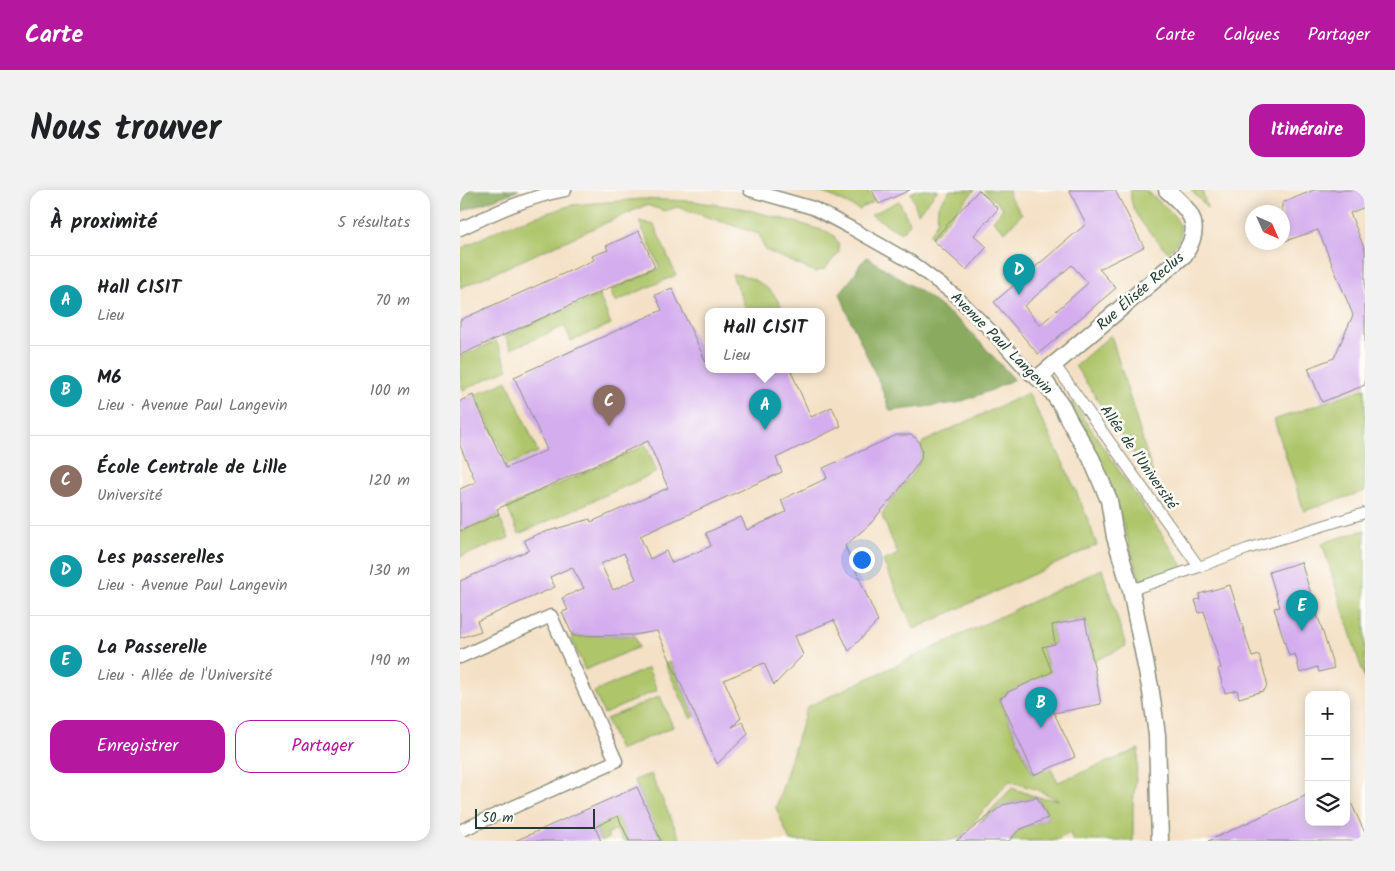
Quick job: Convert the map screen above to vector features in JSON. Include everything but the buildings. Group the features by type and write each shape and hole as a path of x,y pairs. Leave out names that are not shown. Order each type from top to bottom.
{"street":[{"path":"460,229 498,211 537,197 565,190"},
{"name":"Avenue Paul Langevin","path":"750,190 814,208 911,262 956,296 1030,374 1046,383 1062,406 1109,500 1115,537 1130,590 1151,692 1157,735 1160,841"},
{"name":"Rue Élisée Reclus","path":"1038,378 1184,255 1192,243 1195,230 1192,218 1185,206 1167,190"},
{"name":"Allée de l'Université","path":"1055,365 1199,567"},
{"path":"1130,590 1365,512"},
{"path":"460,657 551,616 616,761 460,831"}],"green space":[{"path":"460,190 519,190 460,212"},
{"path":"814,190 868,190 874,202 860,210"},
{"path":"917,190 938,190 918,213 911,194"},
{"path":"950,190 975,190 932,237 929,235 937,222 938,206"},
{"path":"983,190 1009,190 1010,197 1022,214 1005,232 993,221 1003,208"},
{"path":"1131,190 1145,190 1176,218 1180,226 1180,234 1177,243 1168,252 1137,216 1131,199"},
{"path":"1191,190 1202,190 1207,208"},
{"path":"641,199 691,201 741,208 795,222 828,232 834,236 838,243 839,252 825,269 815,272 765,250 759,234 677,207 665,211 646,205 460,288 460,249 506,226 572,205"},
{"path":"899,201 910,224 901,233 871,215"},
{"path":"639,221 654,225 676,275 615,302 610,290 660,268"},
{"path":"867,257 927,296 964,325 1014,379 992,390 957,403 890,411 840,293"},
{"path":"732,274 748,277 763,285 775,296 782,308 746,308"},
{"path":"599,295 611,324 571,341 565,326 511,349 505,336"},
{"path":"1111,335 1157,488 1075,366"},
{"path":"496,341 508,369 463,390 460,382 460,357"},
{"path":"507,381 538,452 508,465 475,395"},
{"path":"1365,388 1365,491 1304,511 1274,420"},
{"path":"1028,393 1057,449 1097,545 914,629 883,561 898,554 882,516 918,463 923,442"},
{"path":"1073,402 1183,566 1140,580 1116,502 1068,406"},
{"path":"646,445 657,472 519,534 507,507"},
{"path":"498,515 509,538 460,557 460,533 468,529 467,524 473,522 475,526"},
{"path":"1365,530 1365,680 1322,543"},
{"path":"1102,569 1126,646 1090,663 1089,659 1093,658 1085,619 1052,625 1055,644 1042,647 1048,665 1054,674 1006,693 1006,695 999,699 1033,774 1050,767 1058,782 1139,749 1133,805 1133,841 1073,841 1070,833 1054,841 1009,841 1019,830 1048,818 1037,797 1059,800 1040,791 1009,781 961,837 948,841 790,841 776,808 807,707"},
{"path":"572,633 573,636 634,635 639,647 585,670 571,638"},
{"path":"671,662 695,716 691,719 665,664"},
{"path":"648,668 657,690 604,714 594,692"},
{"path":"660,696 673,727 619,750 606,719"},
{"path":"651,774 681,841 665,841 663,836 659,837 634,780"},
{"path":"1012,788 1037,797 1003,805 978,824"},
{"path":"614,805 629,841 623,841 616,830 607,834 609,838 601,841 595,827"}],"place":[{"name":"Les passerelles","path":"1019,295"},
{"name":"École Centrale de Lille","path":"609,426"},
{"name":"Hall CISIT","path":"765,430"},
{"name":"La Passerelle","path":"1302,631"},
{"name":"M6","path":"1041,728"}]}
